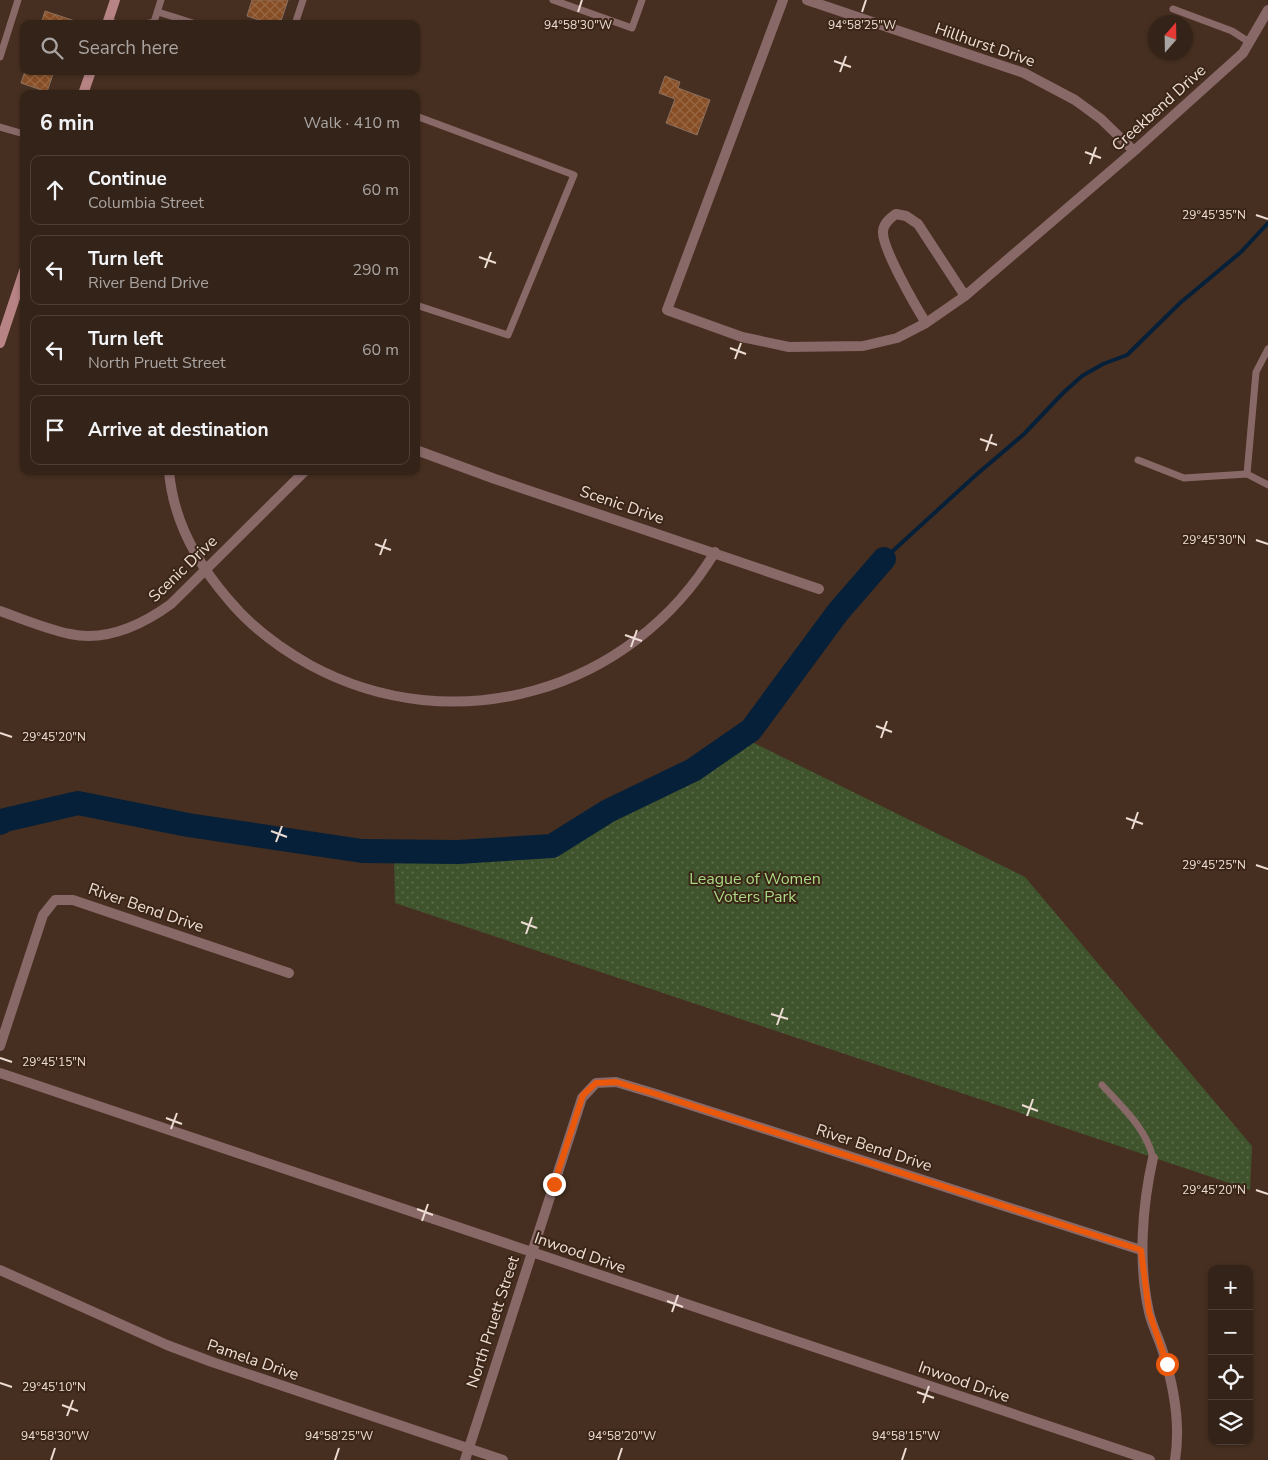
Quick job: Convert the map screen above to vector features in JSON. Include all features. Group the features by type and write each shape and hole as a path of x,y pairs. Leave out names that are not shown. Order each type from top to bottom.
{"main road":[{"path":"112,20 115,0"},
{"path":"84,90 90,75"},
{"path":"0,343 20,284"}],"street":[{"name":"Creekbend Drive","path":"783,0 666,310 742,337 788,347 863,346 897,338 926,322 965,296 1134,151 1242,53 1268,10"},
{"name":"Hillhurst Drive","path":"807,0 1024,73 1075,100 1102,119 1134,151"},
{"path":"926,322 915,306 885,245 883,231 888,219 896,214 906,216 918,224 965,296"},
{"name":"Scenic Drive","path":"420,451 819,589"},
{"path":"170,475 172,494 181,525 193,550 215,585 252,625 291,654 330,675 384,694 442,702 468,702 528,692 576,676 623,650 662,620 700,576 715,552"},
{"name":"Scenic Drive","path":"0,612 71,635 93,636 132,628 155,616 171,604 301,475"},
{"name":"River Bend Drive","path":"0,1046 43,915 54,900 73,900 289,973"},
{"name":"Inwood Drive","path":"0,1073 1150,1460"},
{"name":"River Bend Drive","path":"596,1083 616,1082 656,1094 1141,1250"},
{"name":"North Pruett Street","path":"465,1460 583,1095 596,1083"},
{"path":"1153,1158 1148,1178 1141,1250 1149,1312 1163,1350 1176,1405 1178,1443 1175,1460"},
{"name":"Pamela Drive","path":"0,1270 167,1345 212,1362 503,1460"}],"lane":[{"path":"0,57 18,0"},
{"path":"155,20 162,0"},
{"path":"296,20 303,0"},
{"path":"553,0 564,2 632,28 642,0"},
{"path":"1173,8 1232,31 1249,42"},
{"path":"158,12 183,20"},
{"path":"420,117 574,174 508,335 420,306"},
{"path":"0,127 20,133"},
{"path":"1247,474 1256,372 1268,349"},
{"path":"1138,460 1184,478 1247,474 1268,485"},
{"path":"1102,1084 1142,1130 1150,1144 1153,1158"}],"green space":[{"name":"League of Women Voters Park","path":"752,742 1025,877 1252,1146 1250,1190 395,903 394,859 540,856"}],"building":[{"path":"252,0 288,0 281,20 258,20 247,16"},
{"path":"45,11 72,20 42,20"},
{"path":"24,75 53,75 48,90 41,90 21,83"},
{"path":"665,76 680,82 678,88 710,100 697,135 666,123 675,99 659,93"}],"waterway":[{"path":"884,559 1024,434 1082,376 1103,364 1127,355 1180,303 1241,252 1268,223"},
{"path":"0,823 5,820 78,803 188,825 362,851 458,852 552,846 608,811 693,770 751,730 838,612 884,559"}],"route":[{"path":"554,1184 583,1095 596,1083 616,1082 1141,1250 1149,1312 1167,1364"}]}
